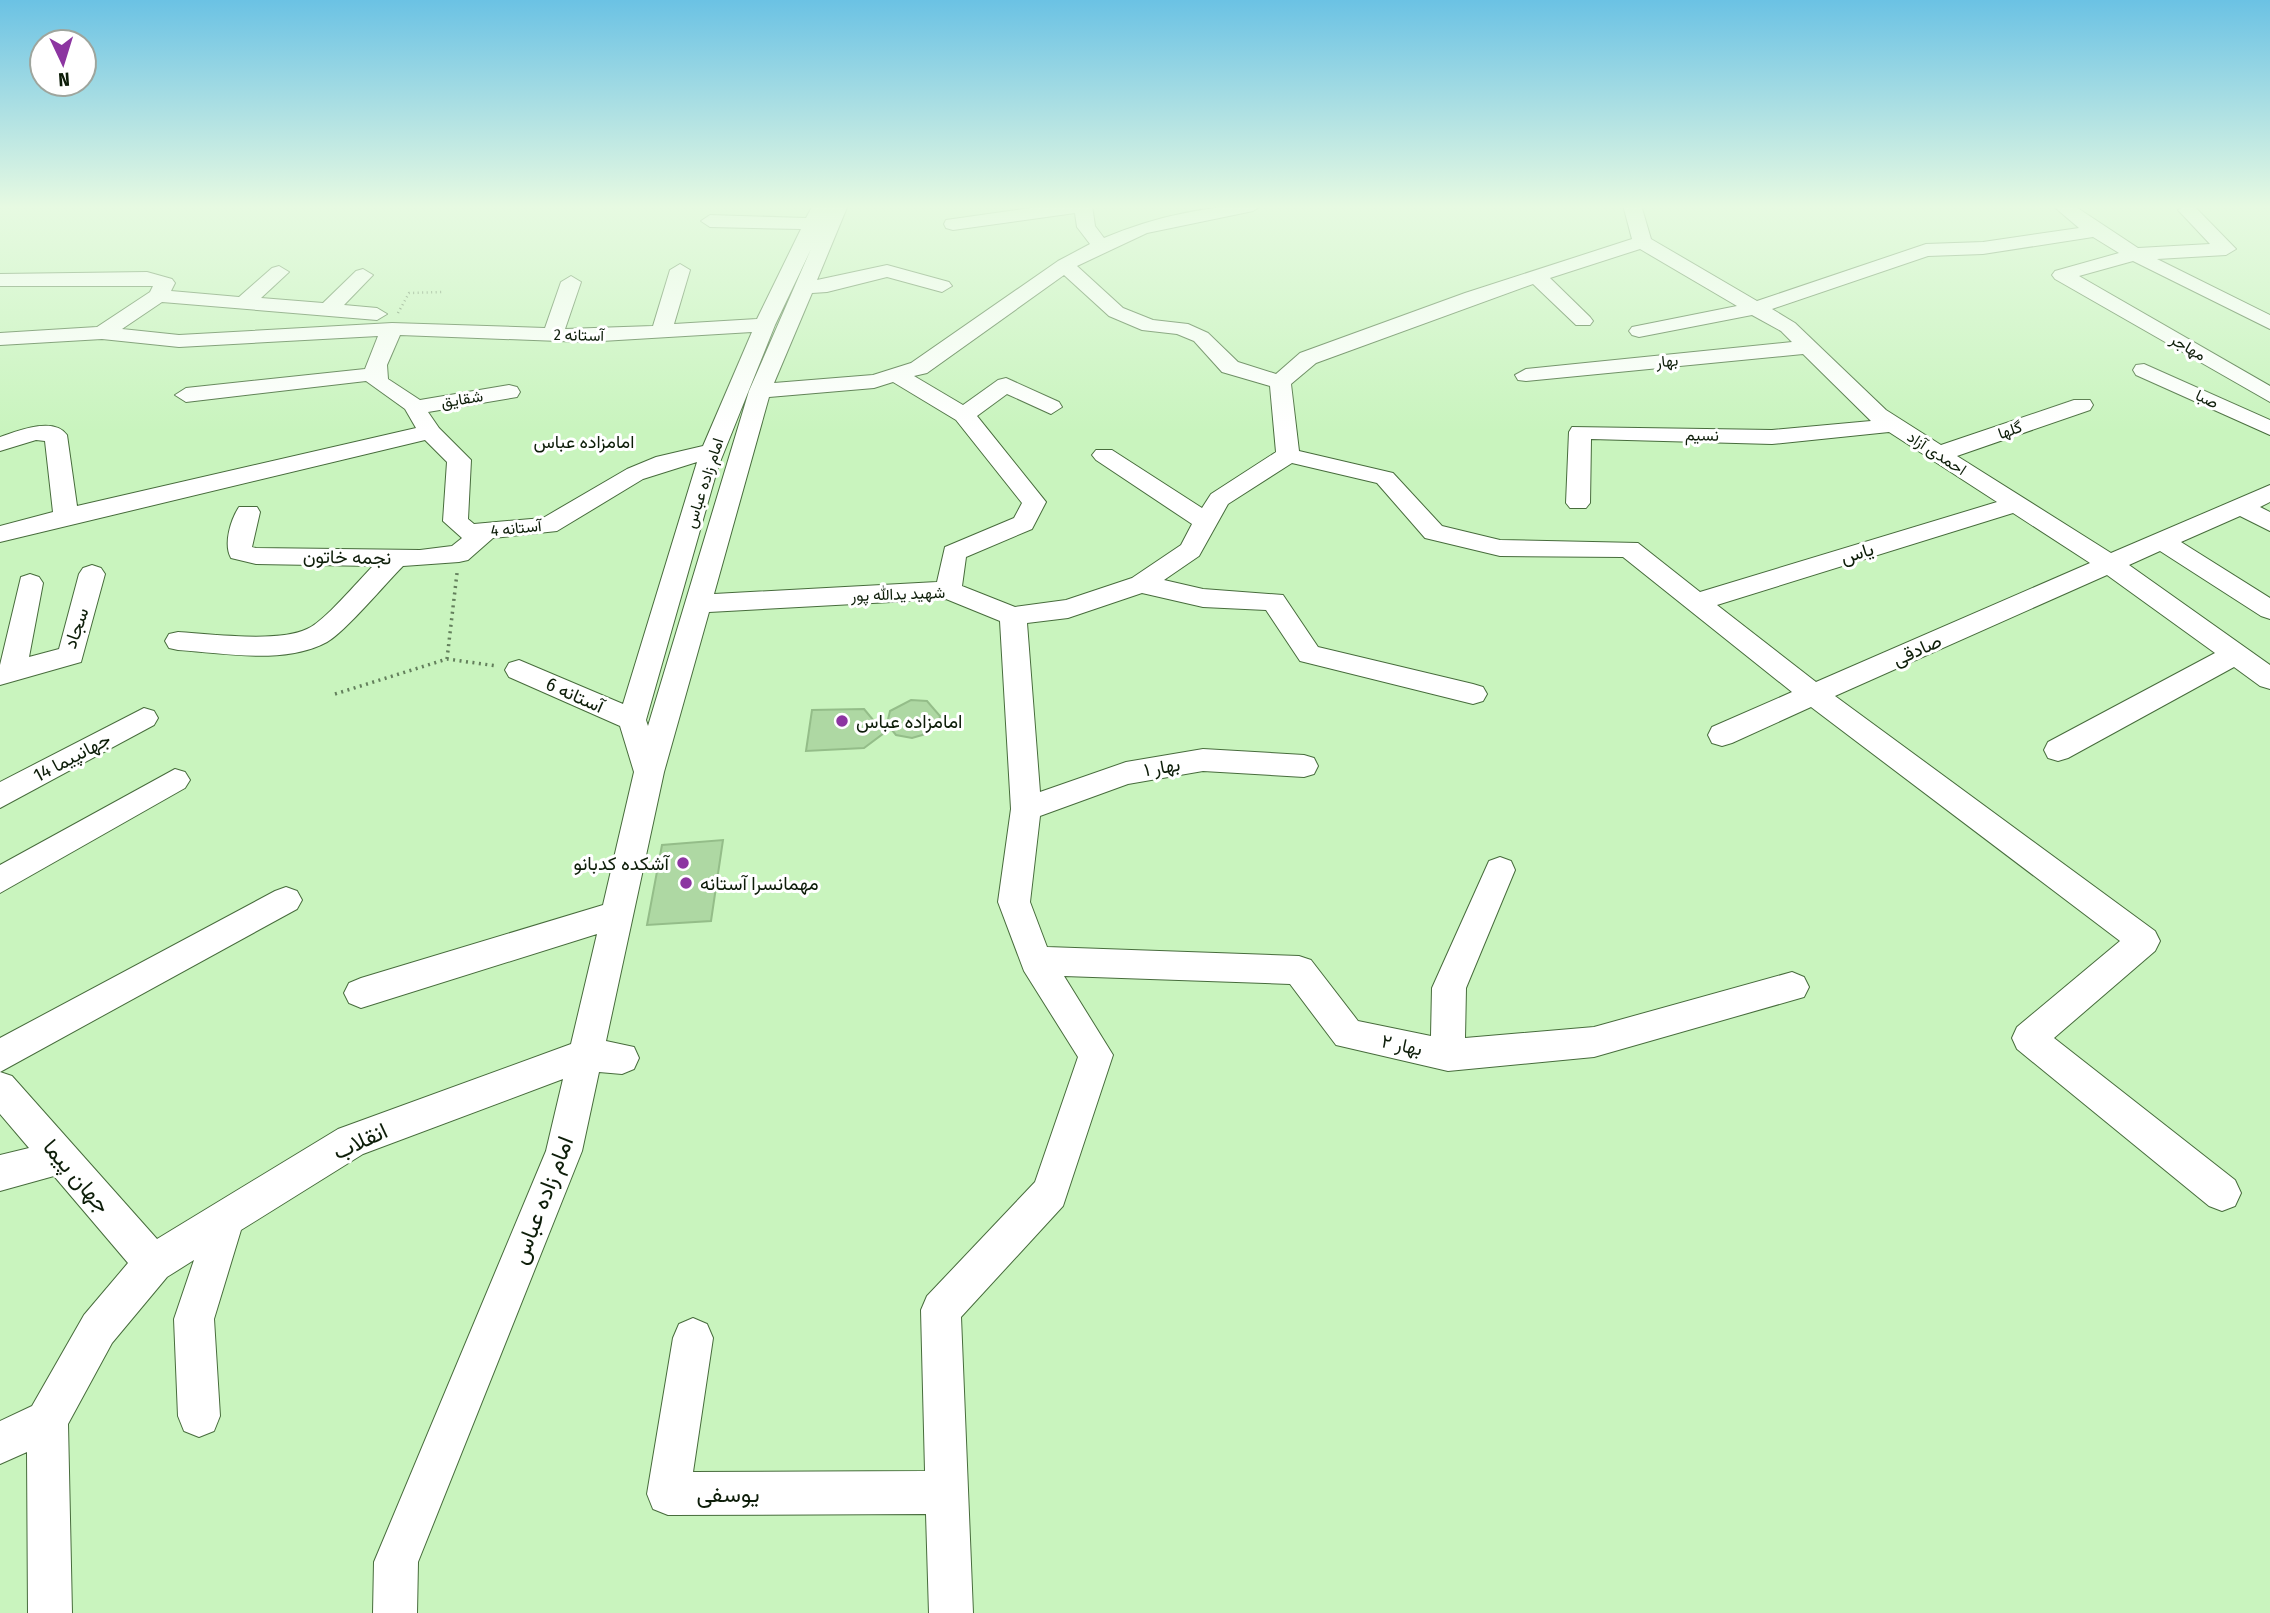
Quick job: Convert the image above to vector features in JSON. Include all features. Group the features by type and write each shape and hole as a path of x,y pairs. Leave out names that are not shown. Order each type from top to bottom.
{"street":[{"path":"102,333 158,296 165,283 156,280"},
{"path":"244,303 270,280"},
{"path":"328,310 358,280"},
{"path":"661,334 677,280"},
{"name":"امام زاده عباس","path":"632,720 713,450 786,280"},
{"name":"امام زاده عباس","path":"395,1613 396,1562 564,1151 649,772 760,391 807,280"},
{"path":"804,287 827,286 850,280"},
{"path":"921,280 942,286"},
{"path":"760,391 874,382 919,368 1044,280"},
{"path":"1082,280 1116,312 1149,326 1181,328 1201,337 1230,367 1280,382"},
{"path":"1280,382 1308,358 1524,280"},
{"path":"1540,280 1583,321"},
{"name":"احمدی آزاد","path":"1708,280 1788,327 1878,415 2111,565 2270,679"},
{"path":"1639,331 1756,308 1837,280"},
{"name":"مهاجر","path":"2071,280 2270,395"},
{"path":"2186,280 2270,323"},
{"path":"553,335 571,282"},
{"path":"158,296 382,315 393,326"},
{"name":"آستانه 2","path":"393,326 553,335 661,334 765,325"},
{"path":"0,339 102,333 179,341 393,326"},
{"path":"186,395 375,374 393,326"},
{"name":"بهار","path":"1527,375 1808,347"},
{"name":"صبا","path":"2144,370 2270,428"},
{"name":"آستانه 4","path":"375,374 384,388 415,407 430,432 459,460 459,498 455,521 469,532 548,525 635,474 664,462 713,450"},
{"path":"896,375 964,415 1034,502 1023,523 954,553 949,590"},
{"path":"1280,382 1288,454 1385,478 1434,532 1500,548 1629,549 1814,695 2144,941 2029,1038 2222,1193"},
{"path":"964,415 1006,385 1051,407"},
{"name":"شقایق","path":"415,407 509,392"},
{"name":"گلها","path":"1939,454 2082,405"},
{"name":"نسیم","path":"1578,503 1580,432 1772,437 1895,425"},
{"path":"0,534 66,516 430,432"},
{"path":"0,444 35,433 56,435 66,516"},
{"name":"شهید یدالله پور","path":"696,604 949,590 1013,616 1068,609 1141,584 1190,550 1219,499 1288,454"},
{"path":"1104,455 1206,522"},
{"path":"2111,565 2270,493"},
{"name":"یاس","path":"1697,602 2017,504"},
{"path":"2241,506 2270,523"},
{"name":"نجمه خاتون","path":"248,512 240,539 240,552 256,556 396,558 458,554"},
{"path":"458,554 486,531"},
{"path":"2163,542 2270,610"},
{"path":"178,641 241,645 295,643 319,635 396,558"},
{"name":"صادقی","path":"1722,735 2111,565"},
{"name":"سجاد","path":"7,673 71,655 92,574"},
{"path":"7,673 30,583"},
{"path":"1141,584 1203,598 1274,601 1309,654 1473,694"},
{"path":"950,1613 941,1310 1050,1193 1096,1055 1036,961 1014,902 1026,809 1013,616"},
{"path":"2058,750 2236,654"},
{"name":"آستانه 6","path":"519,670 632,720"},
{"name":"جهانپیما 14","path":"0,796 144,718"},
{"path":"632,720 649,772"},
{"name":"بهار ۱","path":"1026,809 1126,774 1203,761 1304,766"},
{"path":"0,880 175,780"},
{"path":"1448,1055 1449,988 1500,870"},
{"path":"0,1056 286,900"},
{"path":"361,993 617,914"},
{"name":"بهار ۲","path":"1036,961 1299,970 1348,1034 1448,1055 1594,1042 1793,987"},
{"path":"585,1055 622,1058"},
{"name":"انقلاب","path":"47,1421 98,1329 153,1263 351,1141 585,1055"},
{"name":"جهان پیما","path":"0,1088 153,1263"},
{"path":"0,1172 61,1157"},
{"path":"199,1416 194,1319 226,1219"},
{"name":"یوسفی","path":"693,1338 668,1494 947,1492"},
{"path":"0,1443 47,1421 50,1613"}],"path":[{"path":"393,326 409,293 444,292"},
{"path":"447,659 458,554"},
{"path":"335,694 447,659 519,670"}],"building":[{"path":"911,700 927,701 940,716 939,722 929,733 912,738 896,735 887,724 890,711"},
{"name":"امامزاده عباس","path":"864,709 884,733 864,748 806,751 812,710"},
{"name":"مهمانسرا آستانه","path":"723,840 711,921 647,925 662,845"}],"place":[{"name":"امامزاده عباس","path":"842,721"},
{"name":"آشکده کدبانو","path":"683,863"},
{"name":"مهمانسرا آستانه","path":"686,883"}],"district":[{"name":"امامزاده عباس","path":"584,442"}]}
